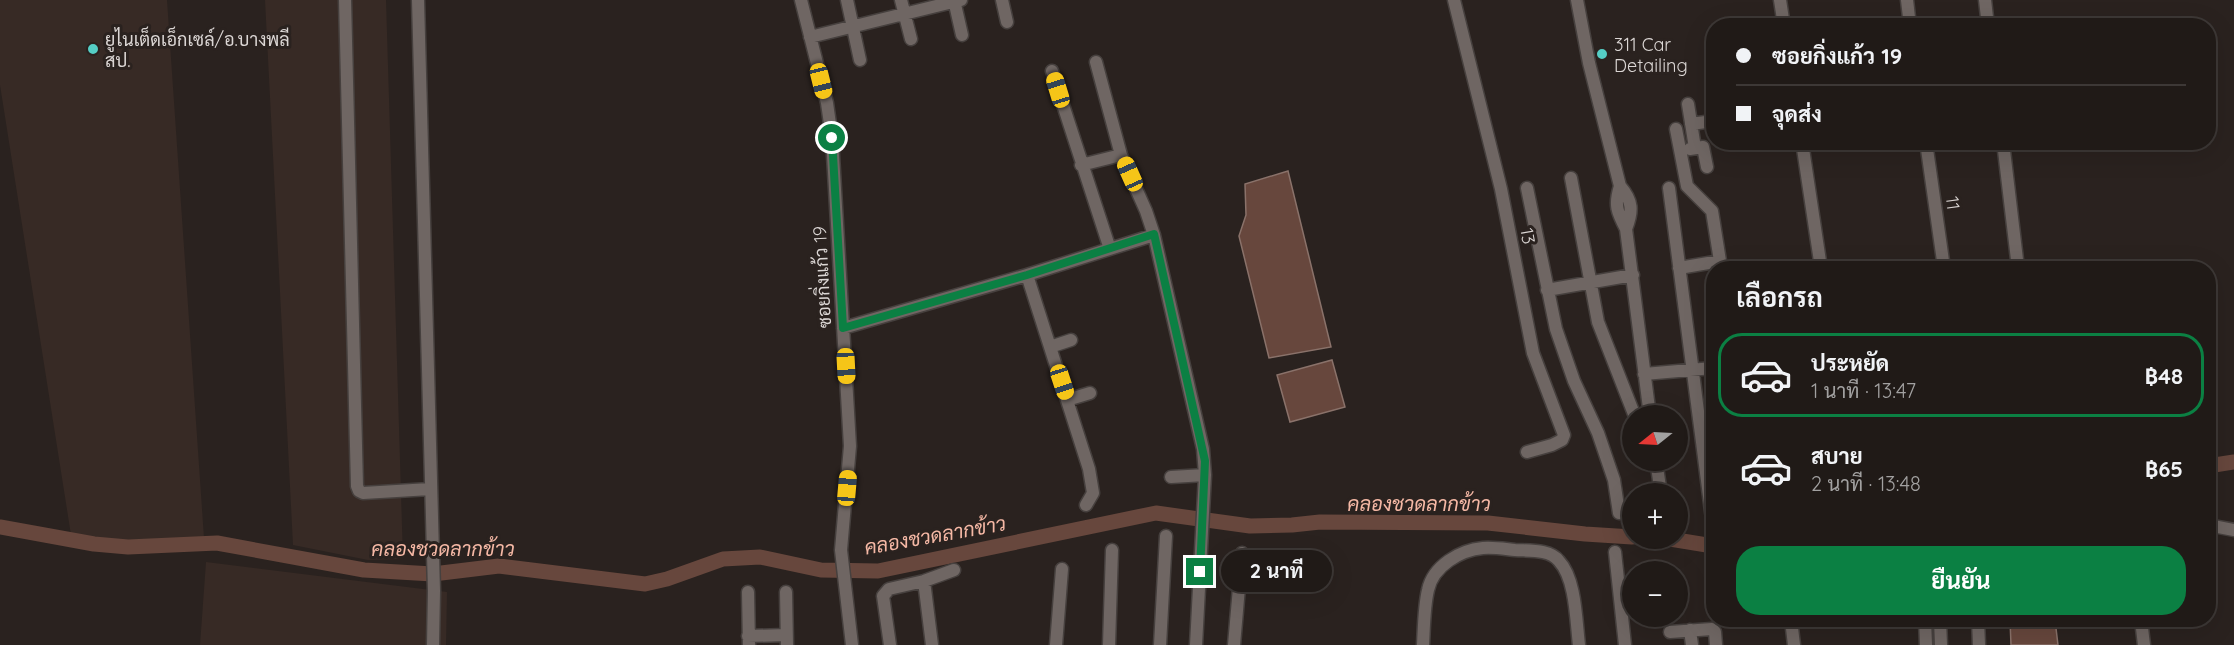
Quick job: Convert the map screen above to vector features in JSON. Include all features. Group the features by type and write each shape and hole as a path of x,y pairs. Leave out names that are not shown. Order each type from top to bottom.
{"street":[{"path":"345,0 357,486 363,493 430,489"},
{"path":"418,0 434,591 433,645"},
{"name":"ซอยกิ่งแก้ว 19","path":"801,0 826,103 832,138 850,446 841,550 852,645"},
{"path":"847,0 860,60"},
{"path":"901,0 911,39"},
{"path":"810,37 956,0 962,35"},
{"path":"1002,0 1007,22"},
{"name":"13","path":"1454,0 1501,189 1533,353 1564,435 1562,440 1552,445 1527,452"},
{"path":"1577,0 1589,63 1620,186 1615,200 1626,229 1648,405"},
{"path":"1780,0 1783,18"},
{"path":"1907,0 1909,18"},
{"path":"1985,0 1987,18"},
{"path":"1096,62 1121,155 1154,234 1203,449 1205,475 1196,645"},
{"path":"1052,71 1108,243"},
{"path":"1688,104 1695,148"},
{"path":"1691,124 1706,122"},
{"path":"1676,129 1687,186 1712,211 1719,261"},
{"path":"1680,151 1703,147 1707,167"},
{"path":"1803,150 1820,261"},
{"name":"11","path":"1927,150 1943,261"},
{"path":"2003,150 2017,261"},
{"path":"1082,165 1121,155"},
{"path":"1571,178 1598,322 1630,405"},
{"path":"1527,188 1547,291 1561,347 1598,433 1614,480 1619,513"},
{"path":"1669,188 1706,474"},
{"path":"843,328 1027,275 1154,234"},
{"path":"1679,268 1706,266"},
{"path":"1027,275 1089,469 1093,493 1086,505"},
{"path":"1547,291 1633,275"},
{"path":"1050,346 1071,340"},
{"path":"1644,374 1706,369"},
{"path":"1067,400 1090,393"},
{"path":"1171,477 1205,475"},
{"path":"2216,524 2234,530"},
{"path":"1160,645 1166,536"},
{"path":"1422,645 1428,588 1433,578 1450,559 1484,548 1538,552 1553,555 1558,559 1568,575 1580,645"},
{"path":"1108,645 1112,550"},
{"path":"1615,552 1624,645"},
{"path":"1234,645 1242,553"},
{"path":"1056,645 1062,569"},
{"path":"890,645 883,596 885,592 954,570"},
{"path":"924,581 932,645"},
{"path":"748,592 748,641 787,640 786,592"},
{"path":"1792,627 1794,645"},
{"path":"1925,627 1926,645"},
{"path":"1940,627 1941,645"},
{"path":"1978,627 1979,645"},
{"path":"2142,627 2144,645"},
{"path":"1670,632 1713,629 1716,645"},
{"path":"1690,630 1692,645"}],"shaded area":[{"path":"0,0 167,0 204,538 120,540 71,535 0,85"},
{"path":"265,0 386,0 403,559 368,560 293,545"},
{"path":"1288,171 1331,347 1269,358 1239,236 1246,215 1245,184"},
{"path":"1332,360 1345,407 1290,422 1277,375"},
{"path":"206,562 447,592 446,645 200,645"},
{"path":"2010,627 2056,627 2058,645 2011,645"}],"waterway":[{"name":"คลองชวดลากข้าว","path":"2216,465 2234,462"},
{"name":"คลองชวดลากข้าว","path":"0,527 94,544 128,547 217,543 364,570 433,574 499,566 645,584 667,579 723,559 760,557 821,570 878,571 1156,513 1250,526 1320,522 1488,523 1622,536"},
{"name":"คลองชวดลากข้าว","path":"1688,542 1706,545"}],"place":[{"name":"ยูไนเต็ดเอ็กเซล์/อ.บางพลี สป.","path":"93,49"},
{"name":"311 Car Detailing","path":"1602,54"}],"route":[{"path":"832,138 843,328 1027,275 1154,234 1205,461 1200,572"}]}
